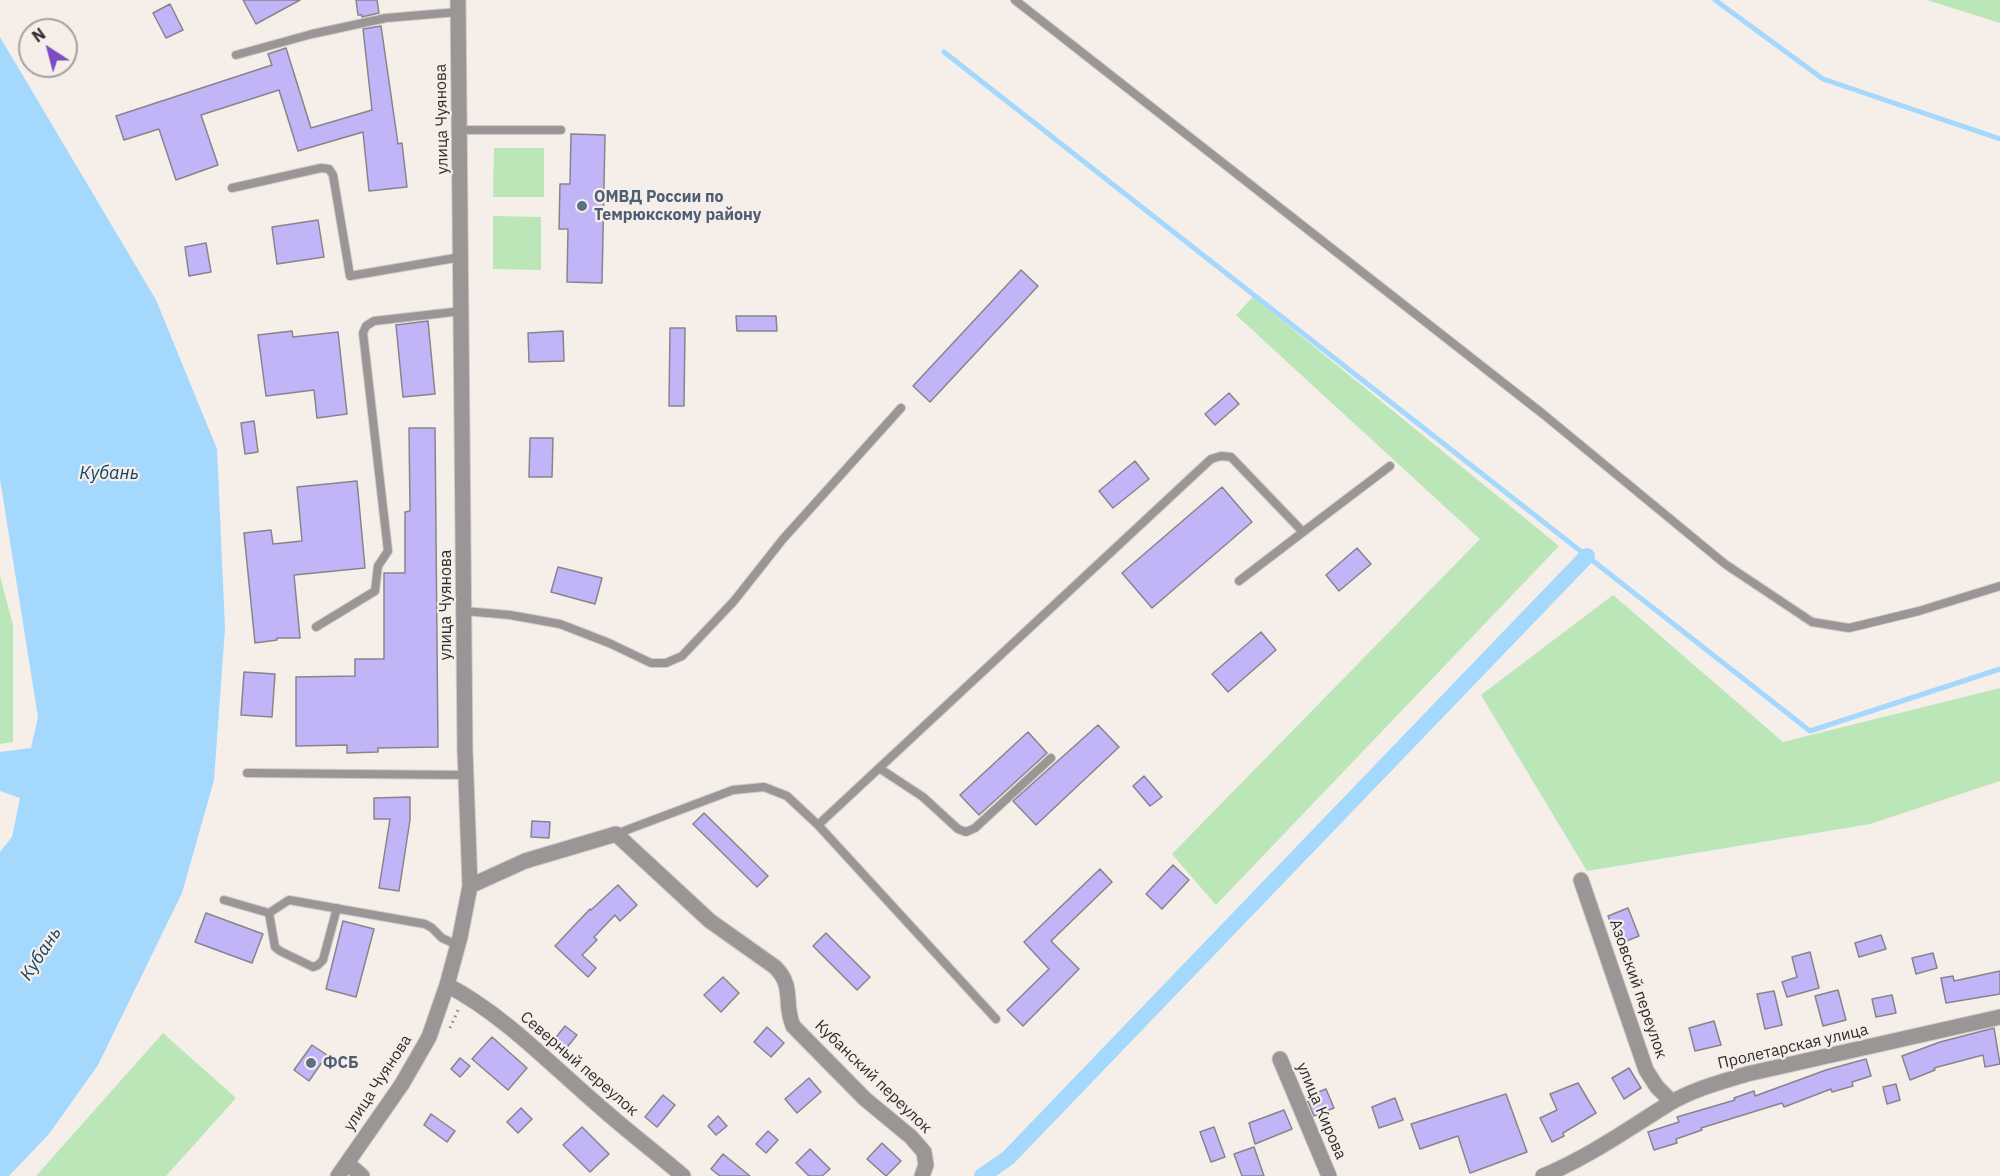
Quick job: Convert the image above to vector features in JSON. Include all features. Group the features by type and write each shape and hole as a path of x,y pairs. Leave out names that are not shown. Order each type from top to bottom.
{"street":[{"name":"улица Чуянова","path":"338,1176 402,1084 429,1037 447,985 470,886 466,775 458,6"},
{"path":"470,886 525,861 616,834"},
{"name":"Кубанский переулок","path":"616,834 710,921 775,967 784,976 788,987 788,1014 793,1026 865,1099 911,1137 924,1152 926,1165 922,1176"},
{"name":"Азовский переулок","path":"1581,880 1646,1070 1657,1087 1672,1102"},
{"name":"Северный переулок","path":"447,985 465,994 524,1039 599,1106 683,1176"},
{"name":"Пролетарская улица","path":"1543,1176 1569,1171 1672,1102 1709,1085 1747,1074 2000,1017"},
{"name":"улица Кирова","path":"1280,1059 1329,1176"},
{"path":"347,1163 362,1176"}],"lane":[{"path":"1015,0 1543,414 1725,564 1812,622 1849,628 2000,586"},
{"path":"236,55 312,34 458,6"},
{"path":"460,130 561,130"},
{"path":"232,188 321,168 329,170 333,175 350,276 461,257"},
{"path":"316,627 375,591 378,566 388,551 363,333 366,326 374,321 462,311"},
{"path":"464,611 510,615 560,624 609,643 651,663 666,663 682,656 734,601 783,538 901,408"},
{"path":"818,825 1211,459 1221,456 1231,457 1303,532"},
{"path":"1239,581 1390,466"},
{"path":"879,768 923,797 958,829 966,832 975,828 1051,758"},
{"path":"247,773 466,775"},
{"path":"616,834 733,790 764,787 788,796 818,825 996,1019"},
{"path":"224,900 269,913 289,900 337,908 428,926 442,938 457,945"},
{"path":"269,913 275,947 313,967 323,960 337,908"}],"green space":[{"path":"1927,0 2000,0 2000,23"},
{"path":"494,148 544,148 544,197 493,197"},
{"path":"493,216 541,217 541,270 493,269"},
{"path":"1253,297 1559,546 1216,905 1172,854 1480,539 1236,315"},
{"path":"0,576 13,625 13,742 0,744"},
{"path":"1613,595 1783,742 2000,688 2000,781 1870,824 1587,871 1481,695"},
{"path":"163,1033 236,1098 166,1176 36,1176"}],"water":[{"name":"Кубань","path":"0,37 18,67 18,78 24,78 156,300 217,449 225,628 214,780 182,893 98,1065 49,1134 9,1176 0,1176 0,852 12,837 20,798 0,791 0,752 31,748 38,717 0,479"}],"building":[{"path":"243,0 300,0 256,24"},
{"path":"356,0 377,0 379,13 362,17 358,15"},
{"path":"170,4 183,30 166,38 153,13"},
{"path":"381,26 398,144 402,143 407,187 369,191 363,132 298,151 279,90 201,115 218,165 176,180 159,129 124,140 116,116 272,65 268,54 286,48 311,128 372,110 363,29"},
{"name":"ОМВД России по Темрюкскому району","path":"571,134 605,135 602,283 567,282 568,229 559,229 560,184 570,184"},
{"path":"318,220 324,257 277,264 272,227"},
{"path":"206,243 211,272 189,276 185,247"},
{"path":"1021,270 1038,286 930,402 913,386"},
{"path":"736,316 776,316 777,331 737,331"},
{"path":"428,321 435,394 403,397 396,325"},
{"path":"670,328 685,328 684,406 669,406"},
{"path":"292,331 293,337 338,332 347,414 317,418 314,390 266,396 258,335"},
{"path":"563,331 564,361 529,362 528,333"},
{"path":"1229,393 1239,404 1215,425 1205,414"},
{"path":"254,421 258,452 245,454 241,423"},
{"path":"409,428 435,428 438,747 378,748 378,752 347,753 347,745 296,746 296,677 355,676 355,659 384,659 384,573 405,573 405,512 410,511"},
{"path":"530,438 553,438 552,477 529,477"},
{"path":"1135,461 1149,479 1113,508 1099,491"},
{"path":"357,481 365,568 294,575 300,638 277,638 277,640 255,643 244,533 271,530 273,544 302,541 297,487"},
{"path":"1222,487 1252,522 1152,608 1122,573"},
{"path":"1357,548 1371,564 1339,591 1326,575"},
{"path":"558,567 602,578 595,604 551,592"},
{"path":"1261,632 1276,650 1228,692 1212,674"},
{"path":"244,672 275,674 272,717 241,715"},
{"path":"1098,725 1119,747 1036,825 1013,801"},
{"path":"1028,732 1047,753 979,815 960,795"},
{"path":"1144,776 1162,797 1150,806 1133,786"},
{"path":"410,797 410,820 399,891 379,888 390,819 374,819 374,798"},
{"path":"704,813 768,876 757,887 693,824"},
{"path":"532,821 550,822 549,838 531,837"},
{"path":"1173,865 1189,880 1162,909 1146,894"},
{"path":"1100,869 1112,882 1051,941 1079,969 1023,1026 1007,1010 1049,969 1024,942"},
{"path":"618,885 637,905 620,921 615,915 594,937 597,940 582,955 596,968 588,977 555,946 590,909"},
{"path":"1628,908 1639,936 1619,944 1608,916"},
{"path":"206,913 263,934 252,963 195,942"},
{"path":"343,921 374,929 356,997 326,989"},
{"path":"826,933 870,977 857,990 813,946"},
{"path":"1881,935 1886,949 1859,957 1855,943"},
{"path":"1810,952 1819,988 1787,997 1782,982 1797,977 1792,957"},
{"path":"1933,953 1937,968 1916,974 1912,958"},
{"path":"2000,971 2000,994 1946,1003 1941,978 1953,976 1954,981"},
{"path":"723,977 739,993 721,1012 704,995"},
{"path":"1838,990 1846,1020 1823,1026 1815,996"},
{"path":"1774,991 1782,1025 1765,1029 1757,994"},
{"path":"1892,995 1896,1013 1876,1017 1872,999"},
{"path":"1714,1021 1721,1045 1695,1051 1689,1028"},
{"path":"565,1026 577,1035 564,1051 553,1041"},
{"path":"767,1027 784,1043 771,1057 754,1042"},
{"path":"1994,1028 2000,1064 1985,1067 1983,1055 1934,1068 1935,1070 1910,1080 1902,1056 1940,1042"},
{"path":"492,1037 527,1068 508,1090 472,1059"},
{"name":"ФСБ","path":"312,1045 327,1055 309,1081 294,1070"},
{"path":"460,1058 470,1066 460,1077 451,1069"},
{"path":"1866,1059 1871,1076 1852,1082 1853,1086 1832,1092 1831,1089 1784,1107 1782,1103 1701,1128 1702,1130 1676,1139 1677,1143 1654,1150 1648,1132 1679,1122 1677,1117 1735,1100 1734,1098 1754,1091 1755,1096 1826,1070"},
{"path":"1629,1068 1641,1088 1624,1099 1612,1078"},
{"path":"809,1078 821,1092 797,1113 785,1099"},
{"path":"1578,1083 1596,1113 1552,1142 1540,1118 1557,1110 1550,1094"},
{"path":"1896,1084 1900,1100 1887,1104 1883,1087"},
{"path":"1326,1089 1334,1108 1314,1116 1306,1097"},
{"path":"1506,1094 1527,1152 1470,1173 1458,1136 1420,1149 1411,1124"},
{"path":"663,1095 675,1105 657,1127 645,1117"},
{"path":"1395,1098 1403,1120 1379,1128 1372,1107"},
{"path":"521,1108 532,1119 518,1133 507,1122"},
{"path":"1284,1110 1292,1129 1255,1144 1249,1123"},
{"path":"431,1114 455,1131 447,1142 424,1125"},
{"path":"718,1116 727,1126 716,1135 708,1126"},
{"path":"582,1127 609,1154 590,1172 563,1145"},
{"path":"1214,1127 1225,1157 1211,1162 1200,1132"},
{"path":"768,1131 778,1140 766,1153 756,1144"},
{"path":"882,1143 901,1161 886,1176 867,1159"},
{"path":"1254,1147 1264,1176 1242,1176 1234,1154"},
{"path":"810,1149 830,1169 822,1176 809,1176 796,1163"},
{"path":"723,1154 750,1176 720,1176 711,1169"}],"waterway":[{"path":"1715,0 1823,79 2000,139"},
{"path":"944,52 1810,731 2000,669"},
{"path":"982,1176 1008,1158 1587,556"}],"place":[{"name":"ОМВД России по Темрюкскому району","path":"582,206"},
{"name":"ФСБ","path":"311,1063"}]}
